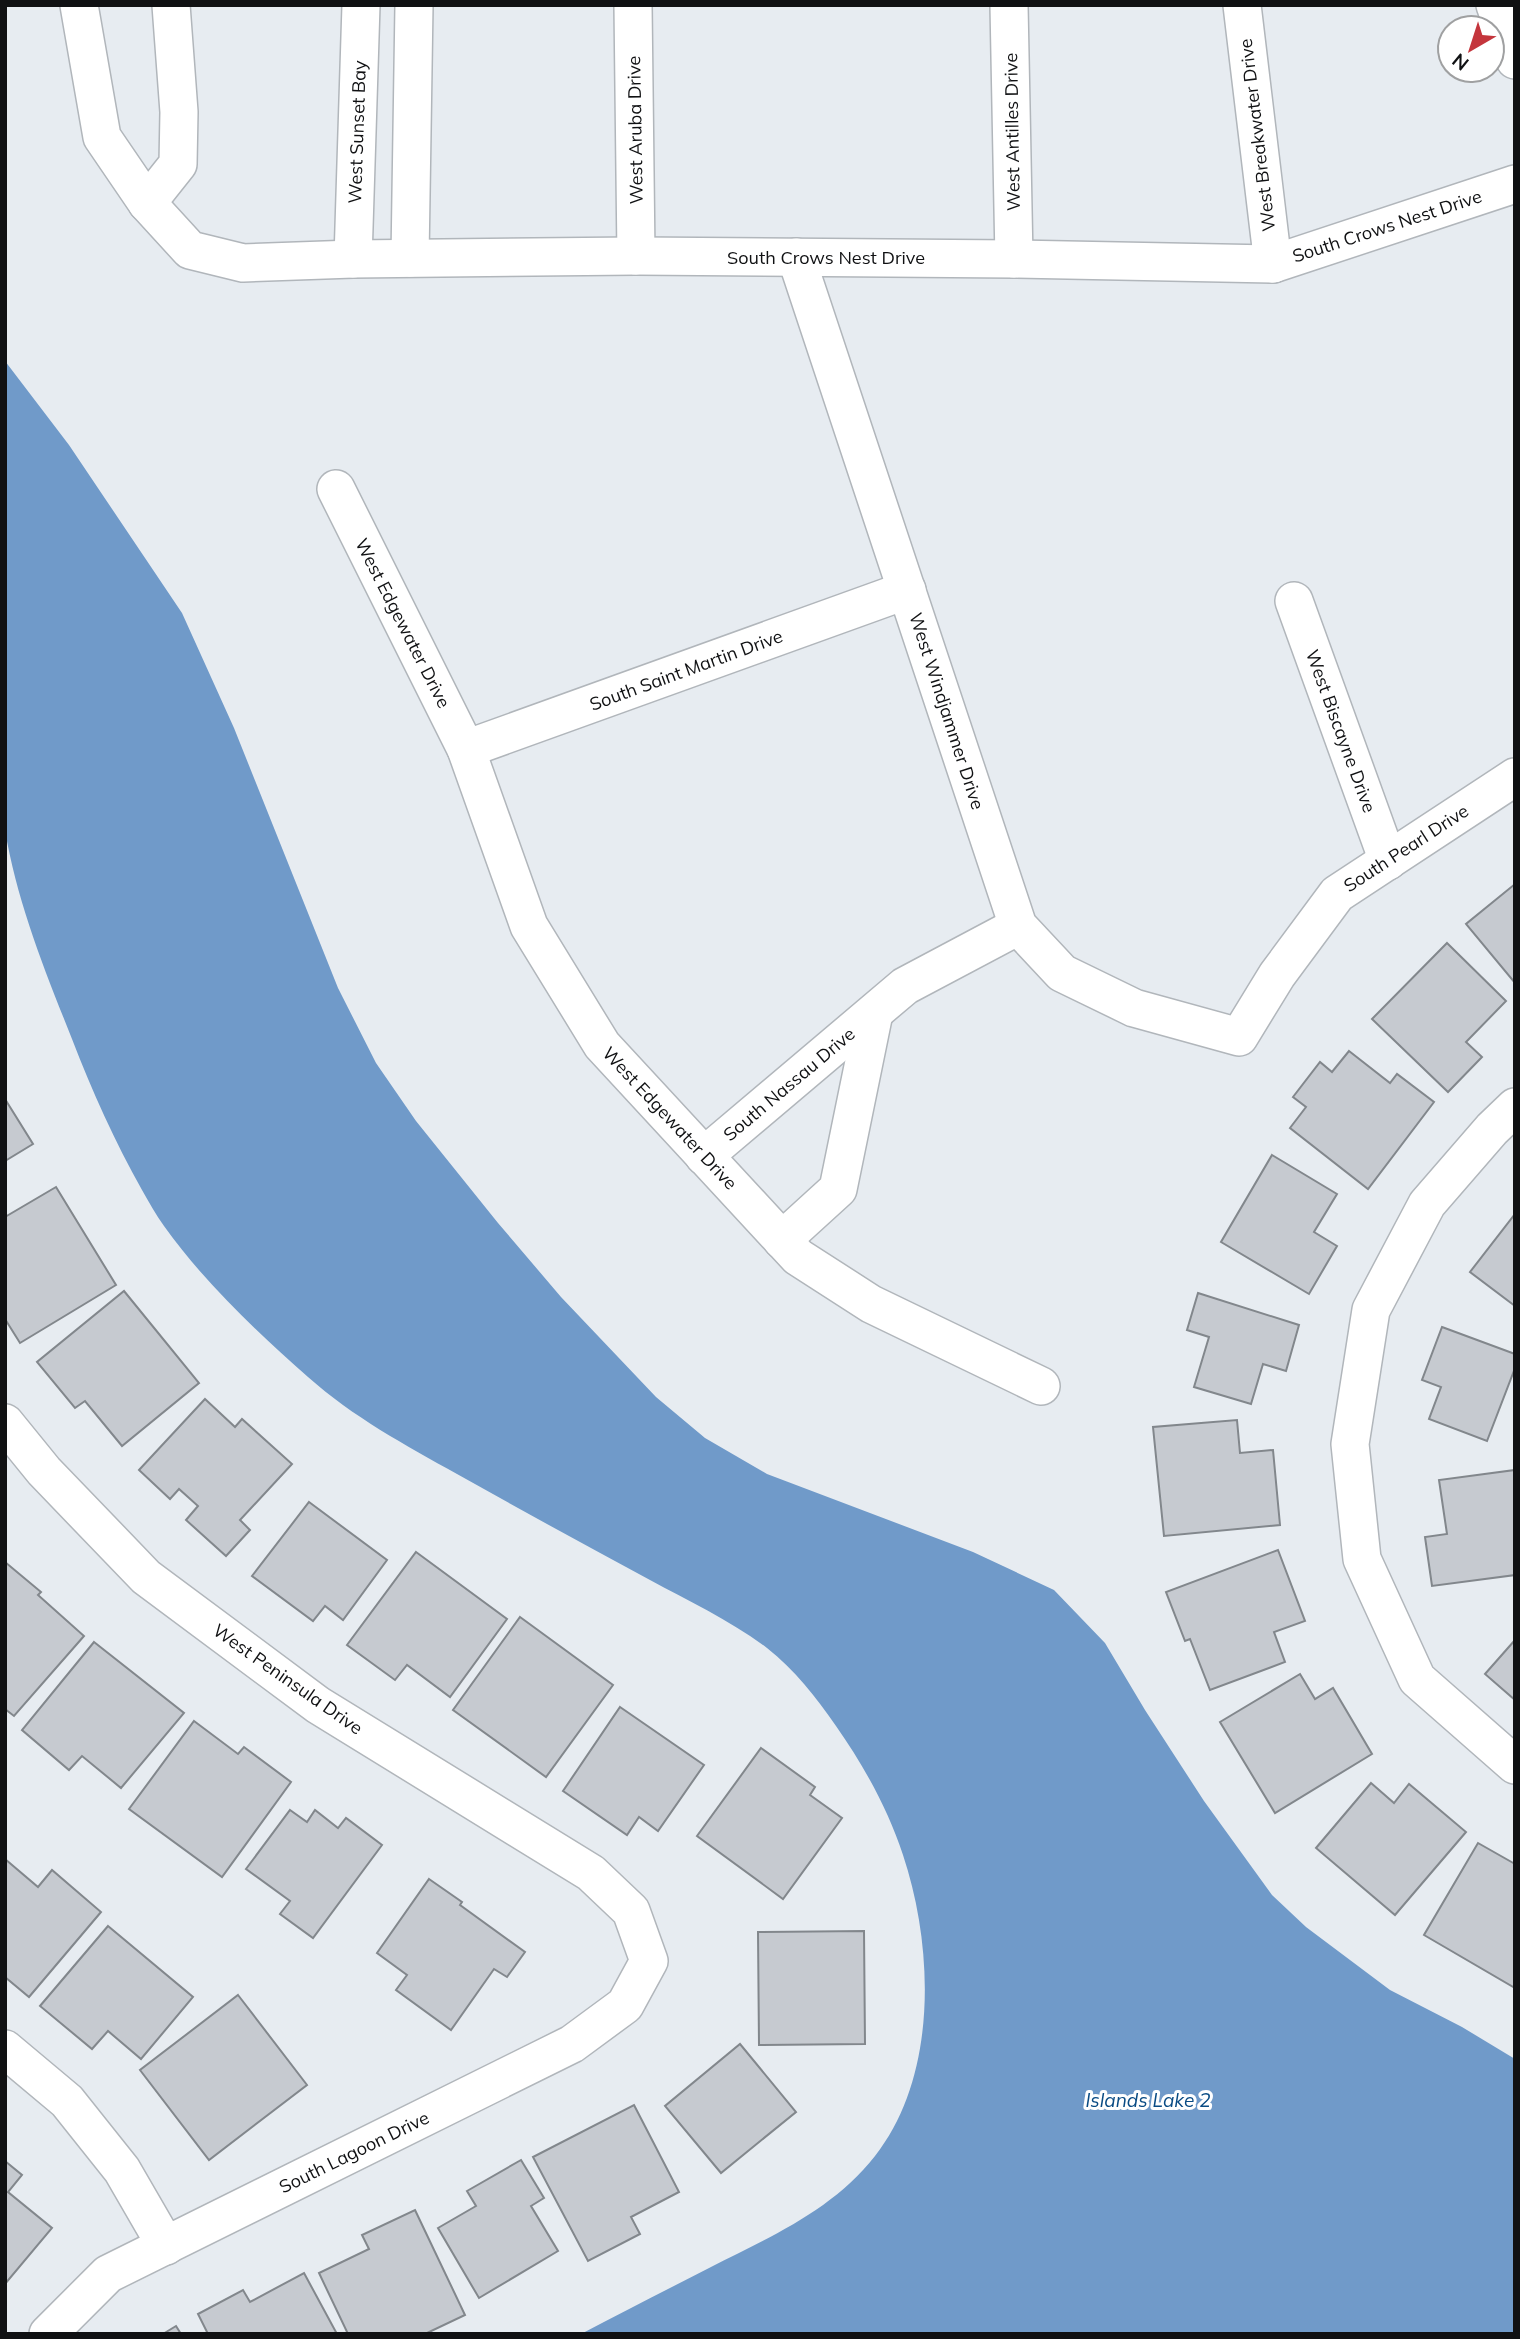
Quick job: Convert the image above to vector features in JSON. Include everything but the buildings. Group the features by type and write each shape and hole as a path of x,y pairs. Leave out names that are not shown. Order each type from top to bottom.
{"street":[{"name":"South Crows Nest Drive","path":"79,5 102,137 147,203 190,250 243,263 636,256 1273,264 1515,184"},
{"path":"147,203 178,164 179,112 171,5"},
{"name":"West Sunset Bay","path":"353,259 361,5"},
{"path":"410,258 414,5"},
{"name":"West Aruba Drive","path":"633,5 636,256"},
{"name":"West Antilles Drive","path":"1009,5 1014,259"},
{"name":"West Breakwater Drive","path":"1242,5 1273,264"},
{"path":"1495,5 1515,60"},
{"name":"West Windjammer Drive","path":"796,257 1018,926 1062,973 1133,1008 1239,1037"},
{"name":"West Edgewater Drive","path":"336,489 466,749 529,926 602,1045 798,1257 871,1304 1041,1386"},
{"name":"South Saint Martin Drive","path":"466,749 906,590"},
{"name":"West Biscayne Drive","path":"1294,601 1388,861"},
{"name":"South Pearl Drive","path":"1239,1037 1278,975 1336,894 1515,777"},
{"name":"South Nassau Drive","path":"704,1156 905,986 1018,926"},
{"name":"South Nassau Drive","path":"782,1240 838,1189 874,1013"},
{"path":"1515,1107 1492,1129 1427,1204 1371,1310 1350,1444 1362,1559 1417,1679 1515,1765"},
{"name":"West Peninsula Drive","path":"5,1423 44,1471 146,1577 318,1704 591,1873 631,1911 649,1961"},
{"name":"South Lagoon Drive","path":"48,2334 108,2274 572,2044 625,2005 649,1961"},
{"path":"5,2049 67,2101 122,2170 166,2246"}],"water":[{"name":"Islands Lake 2","path":"5,361 69,445 182,613 234,728 338,988 376,1063 416,1121 561,1297 656,1397 705,1438 767,1474 973,1552 1054,1590 1105,1643 1204,1801 1272,1895 1306,1927 1390,1990 1462,2027 1515,2059 1515,2334 581,2334 756,2245 799,2220 840,2192 875,2156 896,2124 910,2088 920,2050 924,2010 921,1930 903,1855 883,1805 856,1757 813,1694 777,1656 724,1620 418,1452 343,1405 289,1360 232,1306 196,1267 153,1208 104,1116 52,988 24,910 5,830"}]}
